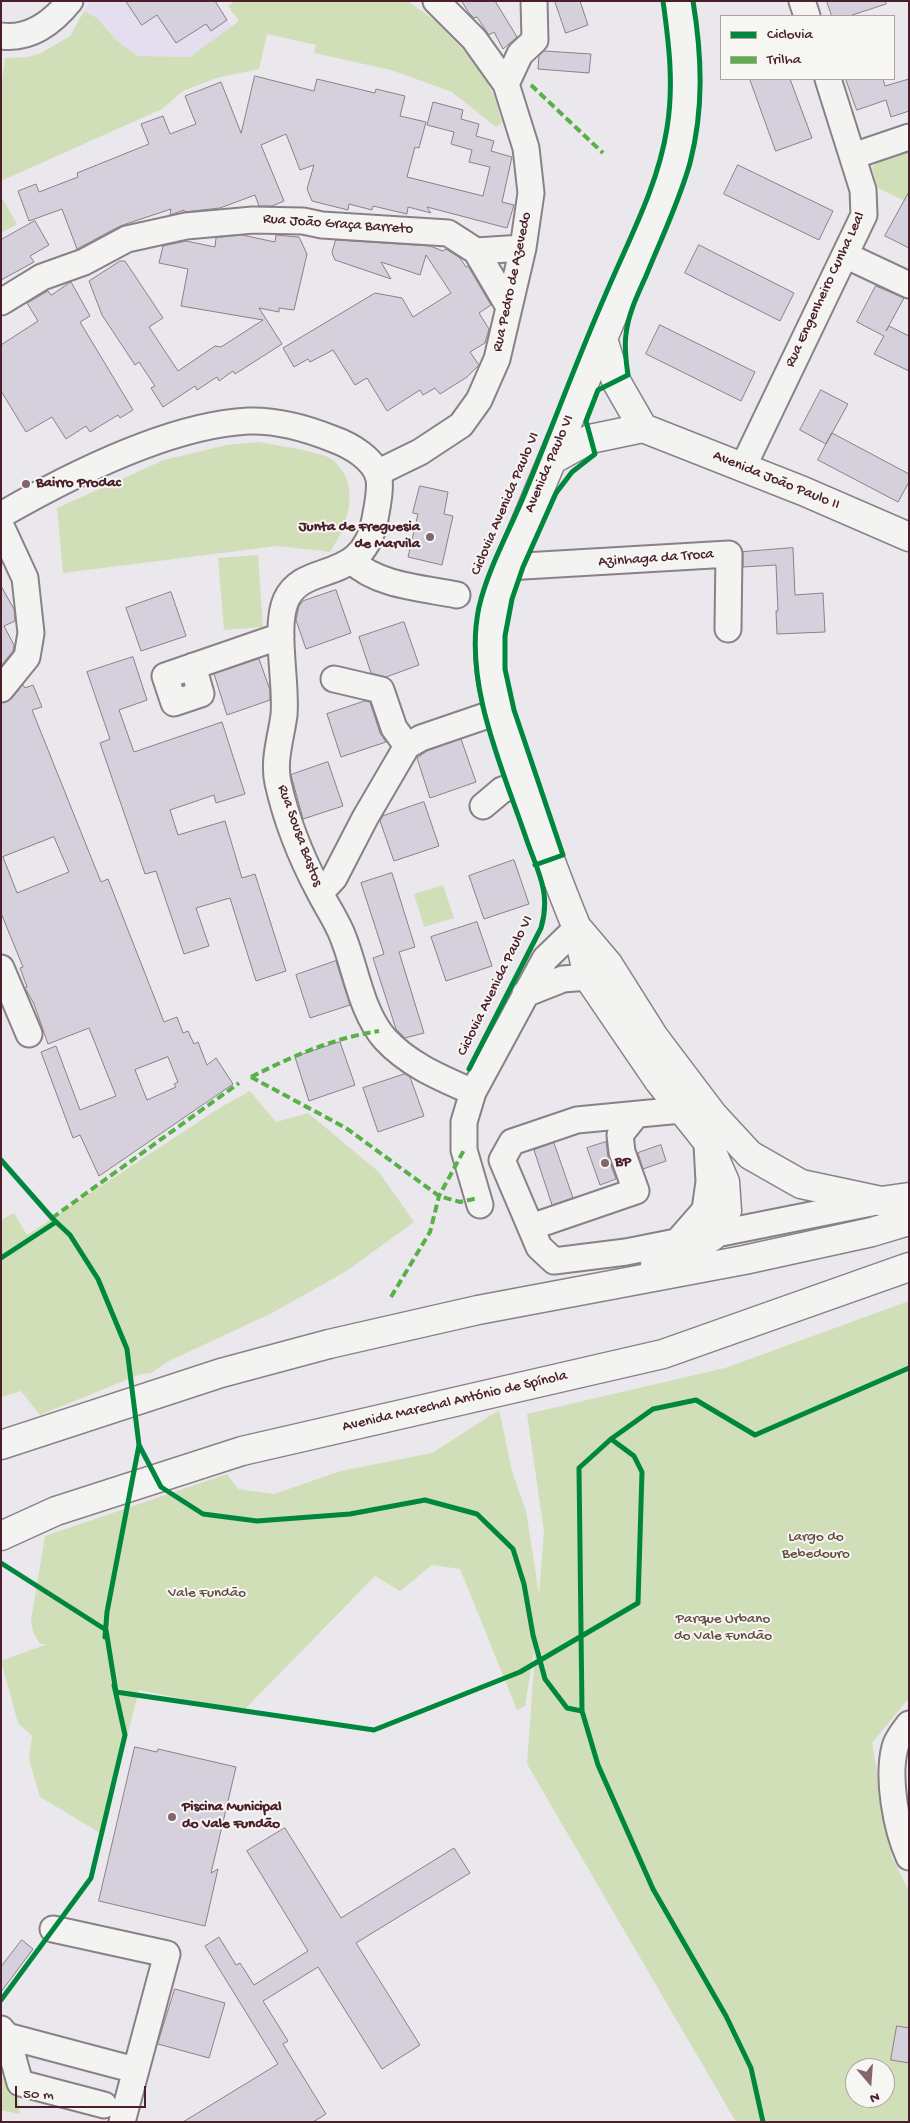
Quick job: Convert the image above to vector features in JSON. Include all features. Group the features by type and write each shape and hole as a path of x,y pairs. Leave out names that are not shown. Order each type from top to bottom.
{"main road":[{"name":"Avenida Paulo VI","path":"577,928 548,860 500,711 490,671 490,637 496,598 507,567 670,177 681,133 686,72 678,1"},
{"path":"552,460 590,439 643,428 616,382 603,339"},
{"name":"Avenida João Paulo II","path":"643,428 743,467 909,537"},
{"path":"567,1295 688,1253 713,1236 727,1210 725,1182 707,1141 681,1110 588,977 577,928"},
{"path":"577,928 608,964 654,1037 713,1115 750,1155 801,1184 881,1201 909,1197"},
{"path":"1,1446 221,1373 338,1341 478,1310 567,1295 763,1256 872,1232 909,1220"},
{"name":"Avenida Marechal António de Spínola","path":"4,1534 56,1511 242,1451 663,1354 909,1267"}],"street":[{"path":"1,36 8,37 36,32 55,18 70,1"},
{"name":"Rua Pedro de Azevedo","path":"377,473 420,452 461,424 479,400 497,358 523,248 531,193 526,148 506,84 474,39 436,1"},
{"path":"506,84 520,54 535,40 534,1"},
{"path":"802,1 807,15"},
{"name":"Rua Engenheiro Cunha Leal","path":"743,467 845,255 865,209 863,190 828,80"},
{"path":"853,156 909,137"},
{"name":"Rua João Graça Barreto","path":"1,302 42,277 84,262 127,239 186,226 253,220 278,220 448,233 476,251 509,307"},
{"path":"476,251 523,248"},
{"path":"845,255 909,285"},
{"path":"1,515 61,482 140,448 222,424 269,422 315,432 342,442 356,451 377,473"},
{"name":"Rua Sousa Bastos","path":"377,473 379,490 374,528 365,548 352,561 304,582 291,592 283,608 281,636 284,703 276,757 277,777 295,834 320,893 342,934 366,1004 379,1031 393,1046 430,1074 473,1092"},
{"path":"1,526 25,578 31,633 27,658 1,689"},
{"name":"Azinhaga da Troca","path":"507,567 729,554 728,629"},
{"path":"352,561 362,570 390,582 457,596"},
{"path":"193,666 281,636"},
{"path":"334,679 380,690 394,728 408,746"},
{"path":"320,893 334,878 365,818 408,746 421,738 500,711"},
{"path":"483,806 502,790 523,783"},
{"path":"480,1205 464,1150 464,1122 473,1092 545,959 577,928"},
{"path":"1,968 28,1034"},
{"path":"525,994 563,979 588,977"},
{"path":"681,1110 636,1116 577,1120 512,1142 502,1160 539,1247 554,1261 626,1252 881,1201"},
{"path":"531,1227 636,1191 625,1161 620,1136 636,1116"},
{"path":"677,1242 705,1210 709,1182 707,1141"},
{"path":"909,1724 895,1746 892,1774 898,1824 909,1857"},
{"path":"53,1929 167,1954 122,2122"},
{"path":"4,2033 135,2070"},
{"path":"4,2033 20,2083 104,2105"}],"shaded area":[{"path":"90,1 215,1 232,27 190,57 137,56 115,39 97,18 84,11"}],"green space":[{"path":"235,1 408,1 437,22 472,59 486,79 496,101 502,123 496,127 452,92 391,70 314,53 316,45 267,34 259,69 216,78 183,91 162,109 1,181 1,89 5,58 28,57 41,53 70,36 84,11 97,18 115,39 137,56 190,57 239,21 228,6"},
{"path":"909,149 909,203 878,188 872,168 879,158"},
{"path":"1,196 17,224 1,233"},
{"path":"258,442 319,454 333,460 342,470 350,493 349,505 347,518 330,552 277,546 63,573 57,508 164,460 227,445"},
{"path":"258,555 263,627 224,630 218,558"},
{"path":"443,885 454,918 424,927 414,894"},
{"path":"250,1091 276,1122 308,1113 379,1172 414,1222 348,1270 272,1313 169,1361 151,1373 141,1374 40,1415 21,1391 1,1397 1,1220 14,1213 27,1235 221,1107"},
{"name":"Parque Urbano do Vale Fundão","path":"909,1301 909,1698 872,1743 892,1857 909,1891 909,2122 736,2122 527,1764 536,1638 525,1706 517,1710 460,1569 432,1565 400,1591 375,1576 243,1711 139,1690 102,1834 40,1797 29,1760 32,1736 18,1723 1,1661 47,1644 40,1644 33,1632 31,1620 45,1536 227,1474 238,1489 274,1494 341,1471 432,1453 499,1410 512,1471 526,1511 539,1594 544,1532 527,1414 725,1368"},
{"path":"1,2076 17,2090 20,2114 1,2110"}],"building":[{"path":"126,1 215,1 227,20 211,31 206,24 176,43 157,15 142,25"},
{"path":"462,1 495,1 517,37 503,49 494,32 489,35 477,17 474,18 469,13"},
{"path":"555,1 580,1 588,25 566,33"},
{"path":"827,1 886,1 886,4 852,15 832,15"},
{"path":"544,51 591,54 589,73 538,69 539,56"},
{"path":"255,76 314,91 317,79 375,93 376,89 405,96 400,116 426,122 419,148 415,147 407,177 483,196 490,167 469,162 472,150 451,144 454,132 427,125 433,102 463,110 461,119 479,124 476,136 494,141 491,151 512,157 502,202 514,205 507,228 427,207 431,213 408,207 407,214 373,206 372,210 349,204 348,210 312,201 307,189 314,165 300,170 286,134 261,145 284,201 272,206 259,206 255,195 220,208 184,212 184,210 170,215 171,209 120,226 77,249 62,209 29,221 18,191 36,184 39,192 78,177 77,173 149,144 141,124 163,116 170,134 196,124 185,96 221,82 241,133"},
{"path":"909,79 909,111 891,117 886,100 857,110 846,80 883,80 885,86"},
{"path":"750,80 790,80 812,138 776,151"},
{"path":"738,165 833,211 819,240 724,194"},
{"path":"909,192 909,248 885,236"},
{"path":"35,221 49,245 30,256 34,262 1,280 1,240"},
{"path":"242,235 275,242 276,235 299,237 307,254 294,310 279,308 279,312 259,308 282,344 235,374 233,371 219,381 217,377 197,390 195,386 163,407 151,388 155,386 139,362 135,365 102,315 89,281 120,261 125,261 163,318 149,327 178,371 215,346 221,347 263,320 181,306 188,269 159,263 163,246 186,241 215,247 216,238"},
{"path":"336,240 430,246 443,251 446,249 460,258 466,267 468,266 491,305 479,313 489,329 485,343 470,352 479,365 467,377 440,394 435,388 423,395 420,390 387,411 367,378 355,385 333,350 310,362 308,359 294,367 283,348 375,293 402,298 413,317 451,293 426,255 420,275 381,262 391,279 335,260 332,253"},
{"path":"699,245 794,293 780,321 685,273"},
{"path":"71,282 90,316 80,322 133,410 120,418 118,415 90,432 86,426 66,439 52,417 26,432 1,391 1,345 38,321 27,303 48,291 51,295"},
{"path":"876,286 904,298 886,331 889,326 909,336 909,371 874,354 884,336 857,322"},
{"path":"660,325 755,372 741,401 646,354"},
{"path":"821,390 848,404 826,444 800,430"},
{"path":"832,433 909,474 909,482 898,502 818,460"},
{"name":"Junta de Freguesia de Marvila","path":"420,486 448,492 444,514 453,516 442,565 408,557 418,514 413,513"},
{"path":"793,548 795,595 823,593 825,632 777,634 776,565 743,567 743,552"},
{"path":"1,586 14,609 15,621 4,626 14,645 13,651 1,666"},
{"path":"336,590 351,633 306,649 296,620 299,606 303,601"},
{"path":"171,592 186,636 141,651 126,608"},
{"path":"404,622 419,665 386,677 371,673 359,637"},
{"path":"133,657 147,700 119,710 134,752 222,722 245,794 216,803 214,795 170,810 178,835 225,821 242,878 255,874 286,971 256,981 230,898 196,908 209,946 184,954 156,871 145,874 100,743 110,739 87,672"},
{"path":"259,659 270,690 270,700 227,715 214,674"},
{"path":"23,685 25,688 33,685 42,707 32,710 101,882 108,879 164,1022 177,1017 183,1033 188,1031 194,1044 198,1042 207,1065 216,1058 233,1084 99,1176 80,1135 73,1138 41,1052 56,1046 80,1110 116,1096 89,1028 48,1044 34,1004 25,988 27,987 20,968 23,967 1,913 1,703 12,698","holes":["54,837 69,872 17,893 3,857","168,1057 178,1082 174,1084 176,1087 147,1100 135,1070"]},
{"path":"365,701 370,702 380,733 386,742 341,757 327,714"},
{"path":"461,739 476,782 430,798 417,758 427,751"},
{"path":"328,762 343,806 303,819 291,775"},
{"path":"424,802 439,846 394,861 380,821 383,816"},
{"path":"514,860 529,904 484,919 469,876"},
{"path":"392,873 415,947 399,952 424,1033 405,1038 396,1029 373,958 384,954 361,883"},
{"path":"477,922 492,966 446,981 431,937"},
{"path":"336,961 350,1005 310,1018 296,975"},
{"path":"340,1042 355,1085 309,1101 295,1057"},
{"path":"405,1074 410,1077 424,1116 378,1132 363,1088"},
{"path":"606,1142 608,1157 616,1179 600,1185 587,1148"},
{"path":"554,1143 573,1198 552,1205 534,1150"},
{"path":"661,1145 666,1161 643,1169 638,1153"},
{"name":"Piscina Municipal do Vale Fundão","path":"135,1747 157,1752 158,1749 236,1767 211,1873 218,1869 205,1926 99,1901"},
{"path":"285,1828 341,1918 454,1848 470,1873 356,1943 420,2045 382,2069 318,1967 263,2001 288,2041 283,2044 326,2114 313,2122 183,2122 278,2064 205,1946 219,1937 236,1965 240,1963 254,1985 308,1951 247,1851"},
{"path":"22,1940 33,1949 1,1992 1,1967"},
{"path":"175,1989 225,2003 209,2058 158,2044"},
{"path":"897,2026 909,2028 909,2063 895,2061 895,2058 891,2058"}],"marked path":[{"path":"531,85 603,153"},
{"path":"251,1077 329,1043 379,1031"},
{"path":"251,1077 346,1128 439,1196 460,1202 478,1198"},
{"path":"52,1218 239,1083"},
{"path":"391,1297 430,1232 439,1196 464,1150"}],"cycle path":[{"name":"Ciclovia Avenida Paulo VI","path":"469,1069 541,928 545,903 541,880 496,752 480,693 475,635 479,607 494,564 525,493 594,322 641,215 657,172 667,128 670,96 669,49 663,1"},
{"path":"535,865 563,855 514,710 505,669 505,636 512,599 523,567 556,493 572,472 595,454 586,421 598,390 628,375 625,344 629,319 681,192 695,143 698,123 700,62 693,1"},
{"path":"1,1160 52,1218 70,1235 98,1279 127,1349 139,1445 161,1487 203,1514 257,1521 350,1514 425,1500 477,1514 513,1549 524,1584 533,1635 545,1679 567,1708 582,1711"},
{"path":"1,1258 56,1222"},
{"path":"763,2122 751,2068 726,2016 653,1889 598,1765 582,1711 579,1468 611,1439 653,1409 696,1400 755,1435 909,1368"},
{"path":"1,1563 106,1630 116,1692 374,1730 520,1672 638,1603 642,1472 634,1456 611,1439"},
{"path":"105,1637 107,1612 139,1445"},
{"path":"1,2000 91,1878 125,1735 114,1685"}],"place":[{"name":"Bairro Prodac","path":"26,484"},
{"name":"Junta de Freguesia de Marvila","path":"430,537"},
{"name":"BP","path":"605,1163"},
{"name":"Piscina Municipal do Vale Fundão","path":"172,1817"}],"park label":[{"name":"Largo do Bebedouro","path":"816,1546"},
{"name":"Vale Fundão","path":"207,1594"}]}
